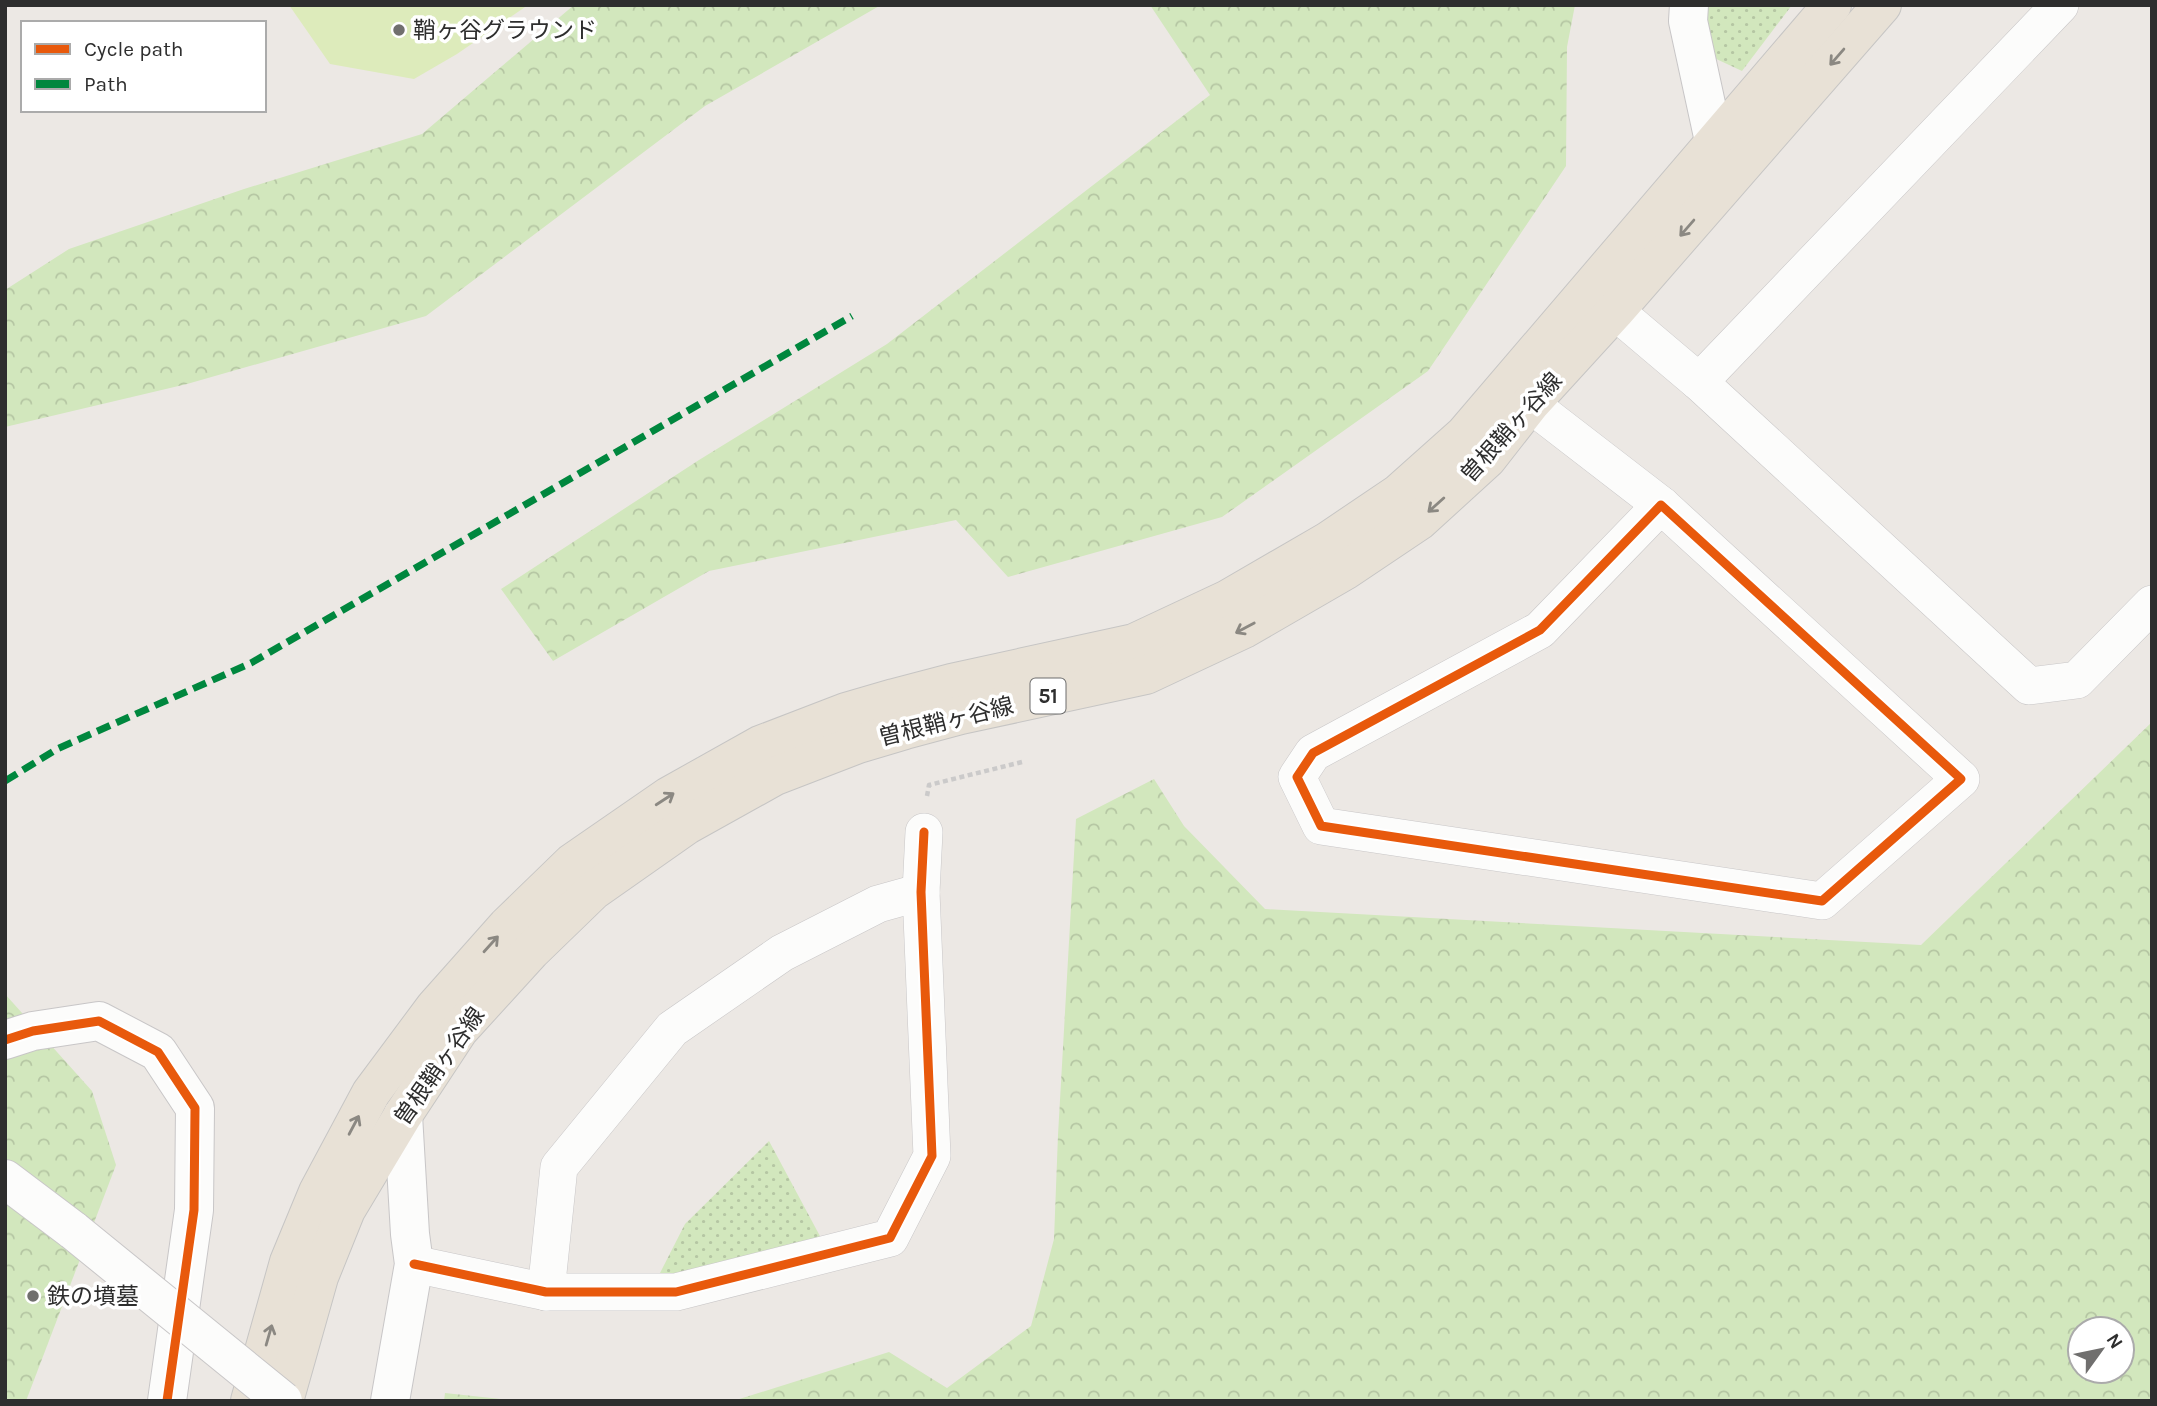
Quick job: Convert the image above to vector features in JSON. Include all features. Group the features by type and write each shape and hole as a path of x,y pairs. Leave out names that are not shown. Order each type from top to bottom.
{"main road":[{"name":"曽根鞘ヶ谷線","path":"250,1401 289,1262 318,1192 371,1093 435,1007 507,926 572,863 669,796 760,745 846,712 894,698 1135,643 1228,599 1328,541 1399,493 1464,435 1832,5"},
{"name":"曽根鞘ヶ谷線","path":"283,1401 319,1277 346,1210 459,1030 531,951 593,891 687,825 775,776 858,744 961,715 1146,675 1244,629 1346,570 1419,521 1487,459 1530,404 1615,311 1882,5"}],"street":[{"path":"1689,5 1688,21 1714,141"},
{"path":"1699,382 2060,5"},
{"path":"1615,311 1699,382 2029,686 2077,680 2152,604"},
{"path":"1530,404 1661,505 1961,779 1822,901 1321,826 1297,777 1313,753 1540,630 1661,505"},
{"path":"414,1264 546,1292 676,1292 890,1238 932,1156 921,892 924,832"},
{"path":"546,1292 559,1167 672,1029 782,953 878,904 921,892"},
{"path":"5,1040 33,1031 99,1021 158,1052 195,1108 194,1210 167,1401"},
{"path":"390,1401 414,1264 404,1115"},
{"path":"5,1180 74,1231 283,1401"}],"path":[{"path":"924,832 929,785 1022,762"}],"green space":[{"name":"鞘ヶ谷グラウンド","path":"289,5 528,5 457,54 414,79 330,64"},
{"path":"574,5 881,5 705,106 426,316 187,384 5,427 5,290 69,249 244,189 422,134"},
{"path":"1150,5 1575,5 1567,47 1566,166 1428,371 1222,517 1008,577 956,520 709,571 553,661 501,589 699,460 887,344 1210,95"},
{"path":"1708,5 1792,5 1742,71 1712,57 1704,25"},
{"path":"2152,722 2152,1401 733,1401 889,1352 947,1388 1031,1326 1054,1239 1076,819 1154,779 1184,826 1265,909 1921,945"},
{"path":"5,994 92,1091 116,1165 26,1401 5,1401"},
{"path":"769,1141 821,1238 693,1271 659,1275 685,1224"},
{"path":"445,1393 518,1401 444,1401"}],"marked path":[{"path":"5,781 57,749 251,663 852,316"}],"cycle path":[{"path":"1661,505 1961,779 1822,901 1321,826 1297,777 1313,753 1540,630 1661,505"},
{"path":"414,1264 546,1292 676,1292 890,1238 932,1156 921,892 924,832"},
{"path":"5,1040 33,1031 99,1021 158,1052 195,1108 194,1210 167,1401"}],"place":[{"name":"鞘ヶ谷グラウンド","path":"399,30"},
{"name":"鉄の墳墓","path":"33,1296"}]}
